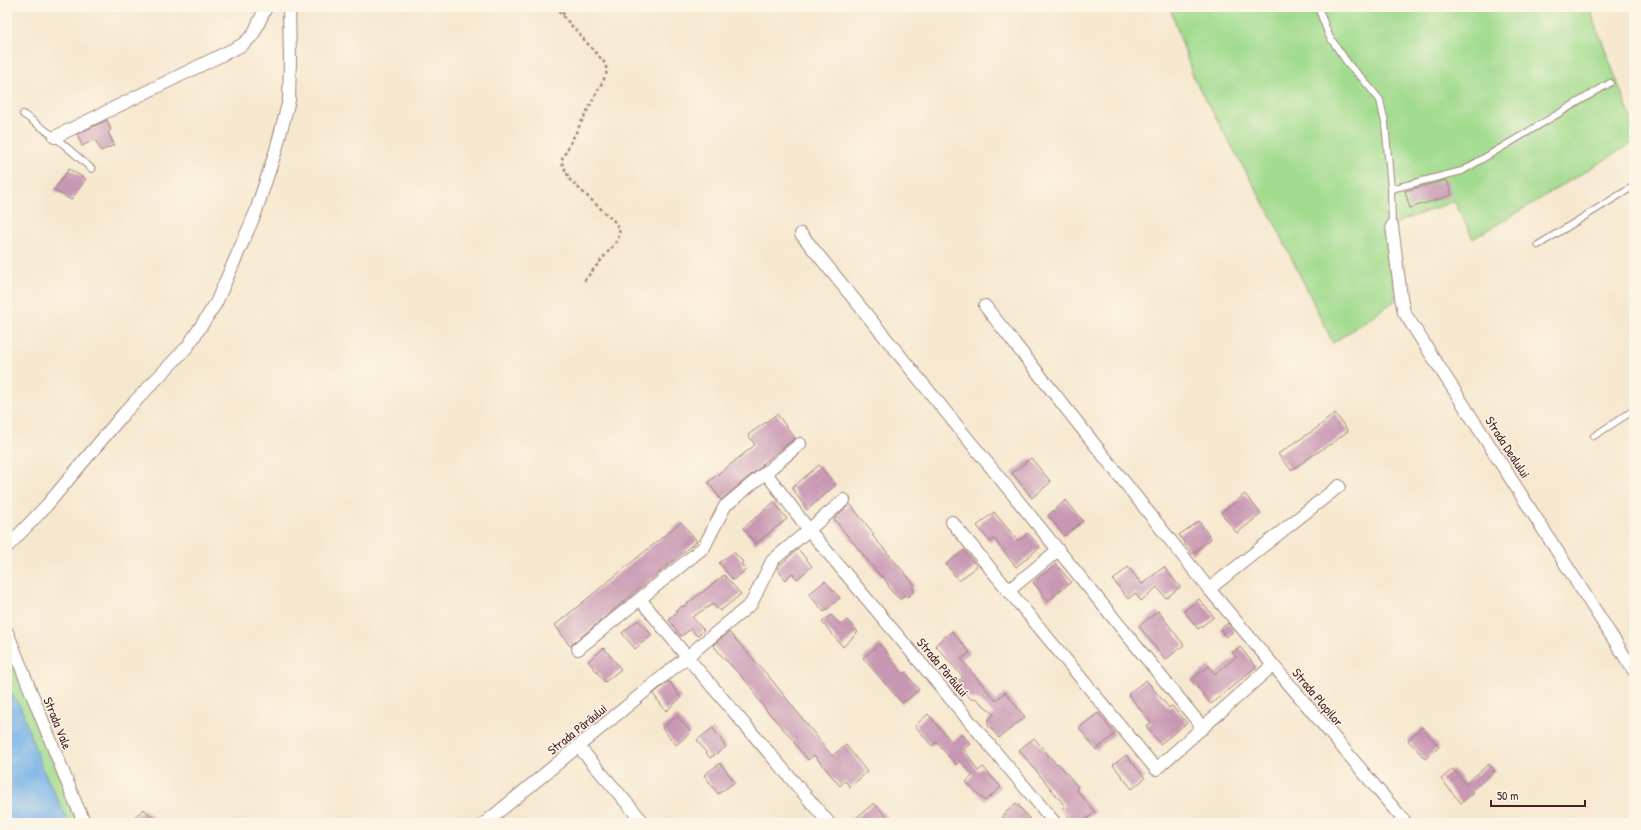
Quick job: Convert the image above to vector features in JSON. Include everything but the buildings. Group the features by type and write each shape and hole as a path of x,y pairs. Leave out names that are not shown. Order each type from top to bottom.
{"street":[{"path":"55,137 242,45 253,36 266,7"},
{"path":"7,547 47,505 125,412 188,346 216,303 255,214 276,150 289,100 289,7"},
{"name":"Strada Dealului","path":"1392,226 1400,297 1404,312 1634,671"},
{"path":"801,234 1202,728"},
{"name":"Strada Plopilor","path":"985,306 1209,589 1406,823"},
{"path":"578,649 704,547 725,506 800,444"},
{"name":"Strada Pârâului","path":"766,473 809,530 1055,823"},
{"path":"1209,589 1339,486"},
{"name":"Strada Pârâului","path":"486,823 751,604 772,561 844,500"},
{"path":"952,522 1156,769 1273,665"},
{"path":"1008,591 1058,550"},
{"path":"640,599 687,657 829,823"},
{"name":"Strada Vale","path":"7,632 85,823"},
{"path":"578,746 644,823"}],"lane":[{"path":"1318,7 1329,36 1349,65 1380,100 1385,123 1391,189 1392,226"},
{"path":"1391,189 1462,171 1610,83"},
{"path":"23,114 55,137 92,169"},
{"path":"1538,245 1634,186"},
{"path":"1594,436 1634,410"}],"path":[{"path":"555,7 604,62 607,70 606,75 561,161 570,180 616,223 620,233 616,241 584,281"},
{"path":"563,16 565,7"}],"green space":[{"path":"1170,7 1589,7 1634,126 1634,142 1473,239 1454,201 1386,227 1396,300 1333,343 1273,220 1194,79"},
{"path":"7,646 81,823 7,823"}],"water":[{"path":"7,688 20,706 42,768 69,823 7,823"}]}
